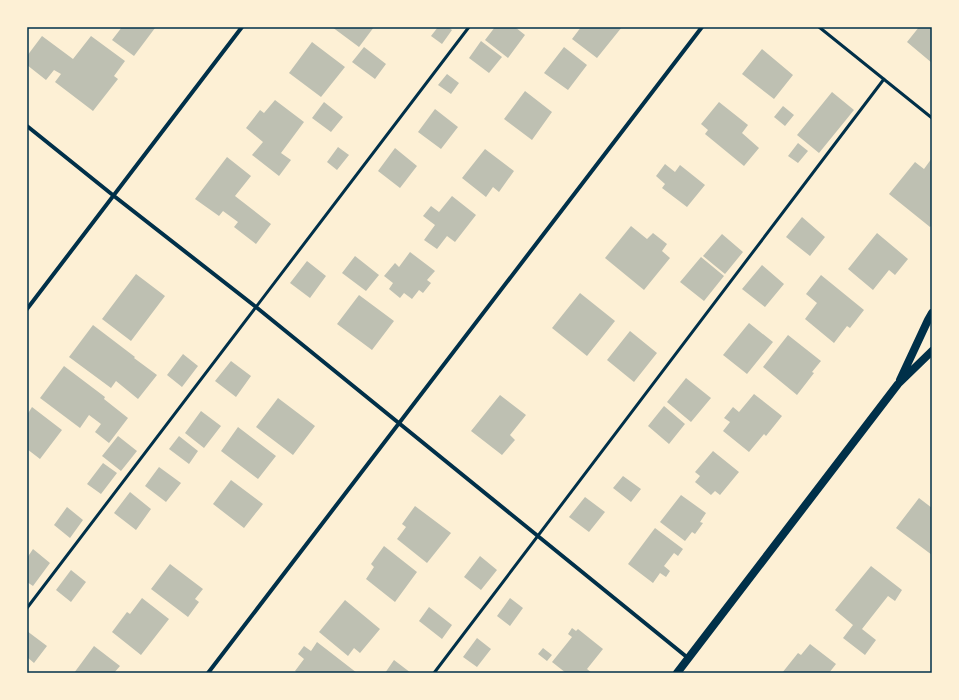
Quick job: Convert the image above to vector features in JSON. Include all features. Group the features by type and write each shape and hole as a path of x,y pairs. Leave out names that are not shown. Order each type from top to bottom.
{"main road":[{"path":"898,384 932,313"},
{"path":"677,673 898,384 932,351"}],"street":[{"path":"27,309 242,27"},
{"path":"208,673 702,27"},
{"path":"27,126 256,307 688,658"}],"lane":[{"path":"27,608 469,27"},
{"path":"819,27 932,118"},
{"path":"434,673 884,79"}],"building":[{"path":"122,27 155,28 134,56 112,40"},
{"path":"332,27 374,27 359,47"},
{"path":"438,27 448,27 452,30 442,44 431,36"},
{"path":"495,27 515,27 525,35 508,58 485,40"},
{"path":"581,27 622,27 597,58 572,39"},
{"path":"919,27 932,27 932,63 907,42"},
{"path":"42,36 73,59 91,36 125,61 114,76 118,79 93,111 55,82 61,74 54,70 46,80 27,65 27,56"},
{"path":"481,41 502,57 489,73 469,58"},
{"path":"312,42 345,67 321,97 289,73"},
{"path":"364,47 386,64 375,79 352,62"},
{"path":"564,47 587,65 568,90 544,73"},
{"path":"762,49 793,75 774,99 742,74"},
{"path":"447,74 459,83 451,94 438,85"},
{"path":"525,91 552,112 532,140 504,119"},
{"path":"832,92 854,110 819,153 797,135"},
{"path":"275,100 304,122 281,153 291,160 279,176 252,155 263,142 246,128 260,110 264,113"},
{"path":"324,102 343,117 331,132 312,118"},
{"path":"719,102 748,125 742,133 759,148 744,166 705,134 708,130 701,124"},
{"path":"783,106 794,115 785,126 774,117"},
{"path":"435,109 458,127 441,149 418,132"},
{"path":"798,143 808,151 798,163 788,156"},
{"path":"338,147 349,155 337,170 327,162"},
{"path":"395,148 417,166 400,188 378,171"},
{"path":"485,149 514,171 499,192 493,187 486,197 462,178"},
{"path":"227,157 251,176 235,196 271,224 256,244 234,227 238,222 223,211 219,216 195,199"},
{"path":"932,158 932,225 930,227 889,194 915,162 924,169"},
{"path":"665,164 675,172 680,165 705,185 687,207 662,188 665,184 656,176"},
{"path":"452,196 476,215 455,242 447,236 437,249 424,240 435,225 423,216 431,206 439,212"},
{"path":"802,217 825,237 810,256 786,237"},
{"path":"631,226 647,239 653,233 667,244 662,251 670,258 644,290 605,258"},
{"path":"877,233 908,259 895,275 889,270 873,290 848,269"},
{"path":"722,234 743,252 725,274 703,256"},
{"path":"410,252 435,271 427,280 431,283 423,293 419,290 412,299 404,293 400,298 389,289 393,283 384,276 395,263 399,267"},
{"path":"355,256 379,275 366,291 342,273"},
{"path":"701,257 724,276 704,301 680,282"},
{"path":"307,261 326,276 310,298 290,283"},
{"path":"762,265 784,284 765,307 742,289"},
{"path":"136,274 165,296 131,341 102,319"},
{"path":"821,275 864,310 850,328 847,326 834,343 805,319 817,303 806,294"},
{"path":"580,293 615,321 587,356 552,328"},
{"path":"359,295 394,321 372,350 337,324"},
{"path":"749,323 773,342 747,374 723,355"},
{"path":"93,325 157,375 138,399 116,381 111,388 69,357"},
{"path":"630,331 657,353 634,382 607,360"},
{"path":"788,335 821,361 812,372 814,373 797,395 763,367"},
{"path":"183,354 198,366 182,387 167,375"},
{"path":"231,361 251,376 236,397 215,381"},
{"path":"64,366 105,397 104,399 128,418 109,443 95,432 101,424 89,415 80,428 40,398"},
{"path":"686,378 711,398 691,422 667,402"},
{"path":"754,394 782,416 766,436 764,434 749,452 723,431 730,422 724,418 733,407 739,412"},
{"path":"500,395 526,415 510,435 515,440 502,455 471,431"},
{"path":"278,398 315,426 293,455 256,427"},
{"path":"664,406 685,424 669,444 648,426"},
{"path":"32,407 62,430 40,459 27,449 27,415"},
{"path":"201,411 221,426 204,448 185,433"},
{"path":"238,427 276,456 258,479 221,451"},
{"path":"118,436 137,451 121,471 102,456"},
{"path":"179,436 198,451 189,464 169,449"},
{"path":"713,451 739,472 720,495 715,491 711,495 695,482 700,476 695,472"},
{"path":"103,463 117,473 101,494 87,484"},
{"path":"159,467 181,483 166,502 145,486"},
{"path":"623,476 641,489 631,502 613,488"},
{"path":"231,480 263,504 244,528 213,504"},
{"path":"130,492 151,509 136,530 114,513"},
{"path":"681,495 706,513 700,522 703,523 695,534 692,532 685,541 660,522"},
{"path":"585,497 605,512 589,532 569,517"},
{"path":"919,498 932,508 932,555 896,528"},
{"path":"415,506 451,533 427,563 397,539 406,527 402,524"},
{"path":"67,507 83,520 70,538 54,525"},
{"path":"655,528 683,549 678,556 674,553 664,566 670,571 666,577 660,573 653,583 628,564"},
{"path":"384,546 417,572 395,602 366,579 374,567 371,564"},
{"path":"33,549 50,563 33,586 27,582 27,558"},
{"path":"480,556 497,570 481,590 464,577"},
{"path":"170,564 203,589 195,599 199,602 188,617 151,589"},
{"path":"871,566 902,590 895,601 888,596 862,629 876,640 865,655 843,638 853,625 835,610"},
{"path":"71,570 86,582 71,602 56,590"},
{"path":"142,598 169,619 141,655 112,632 127,612 130,614"},
{"path":"510,598 523,608 510,626 497,616"},
{"path":"345,600 380,629 360,653 354,648 348,656 319,632"},
{"path":"429,607 452,625 442,639 419,621"},
{"path":"572,628 576,631 578,629 603,649 587,669 592,673 566,673 552,662 572,637 568,634"},
{"path":"27,631 47,646 34,663 27,657"},
{"path":"477,638 491,649 477,667 463,657"},
{"path":"317,642 357,673 298,673 295,671 304,659 298,654 304,646 311,651"},
{"path":"810,644 836,664 829,673 782,673 798,653 801,655"},
{"path":"94,646 120,666 114,673 74,673"},
{"path":"543,648 552,655 547,661 538,654"},
{"path":"394,660 411,673 385,673"}]}
